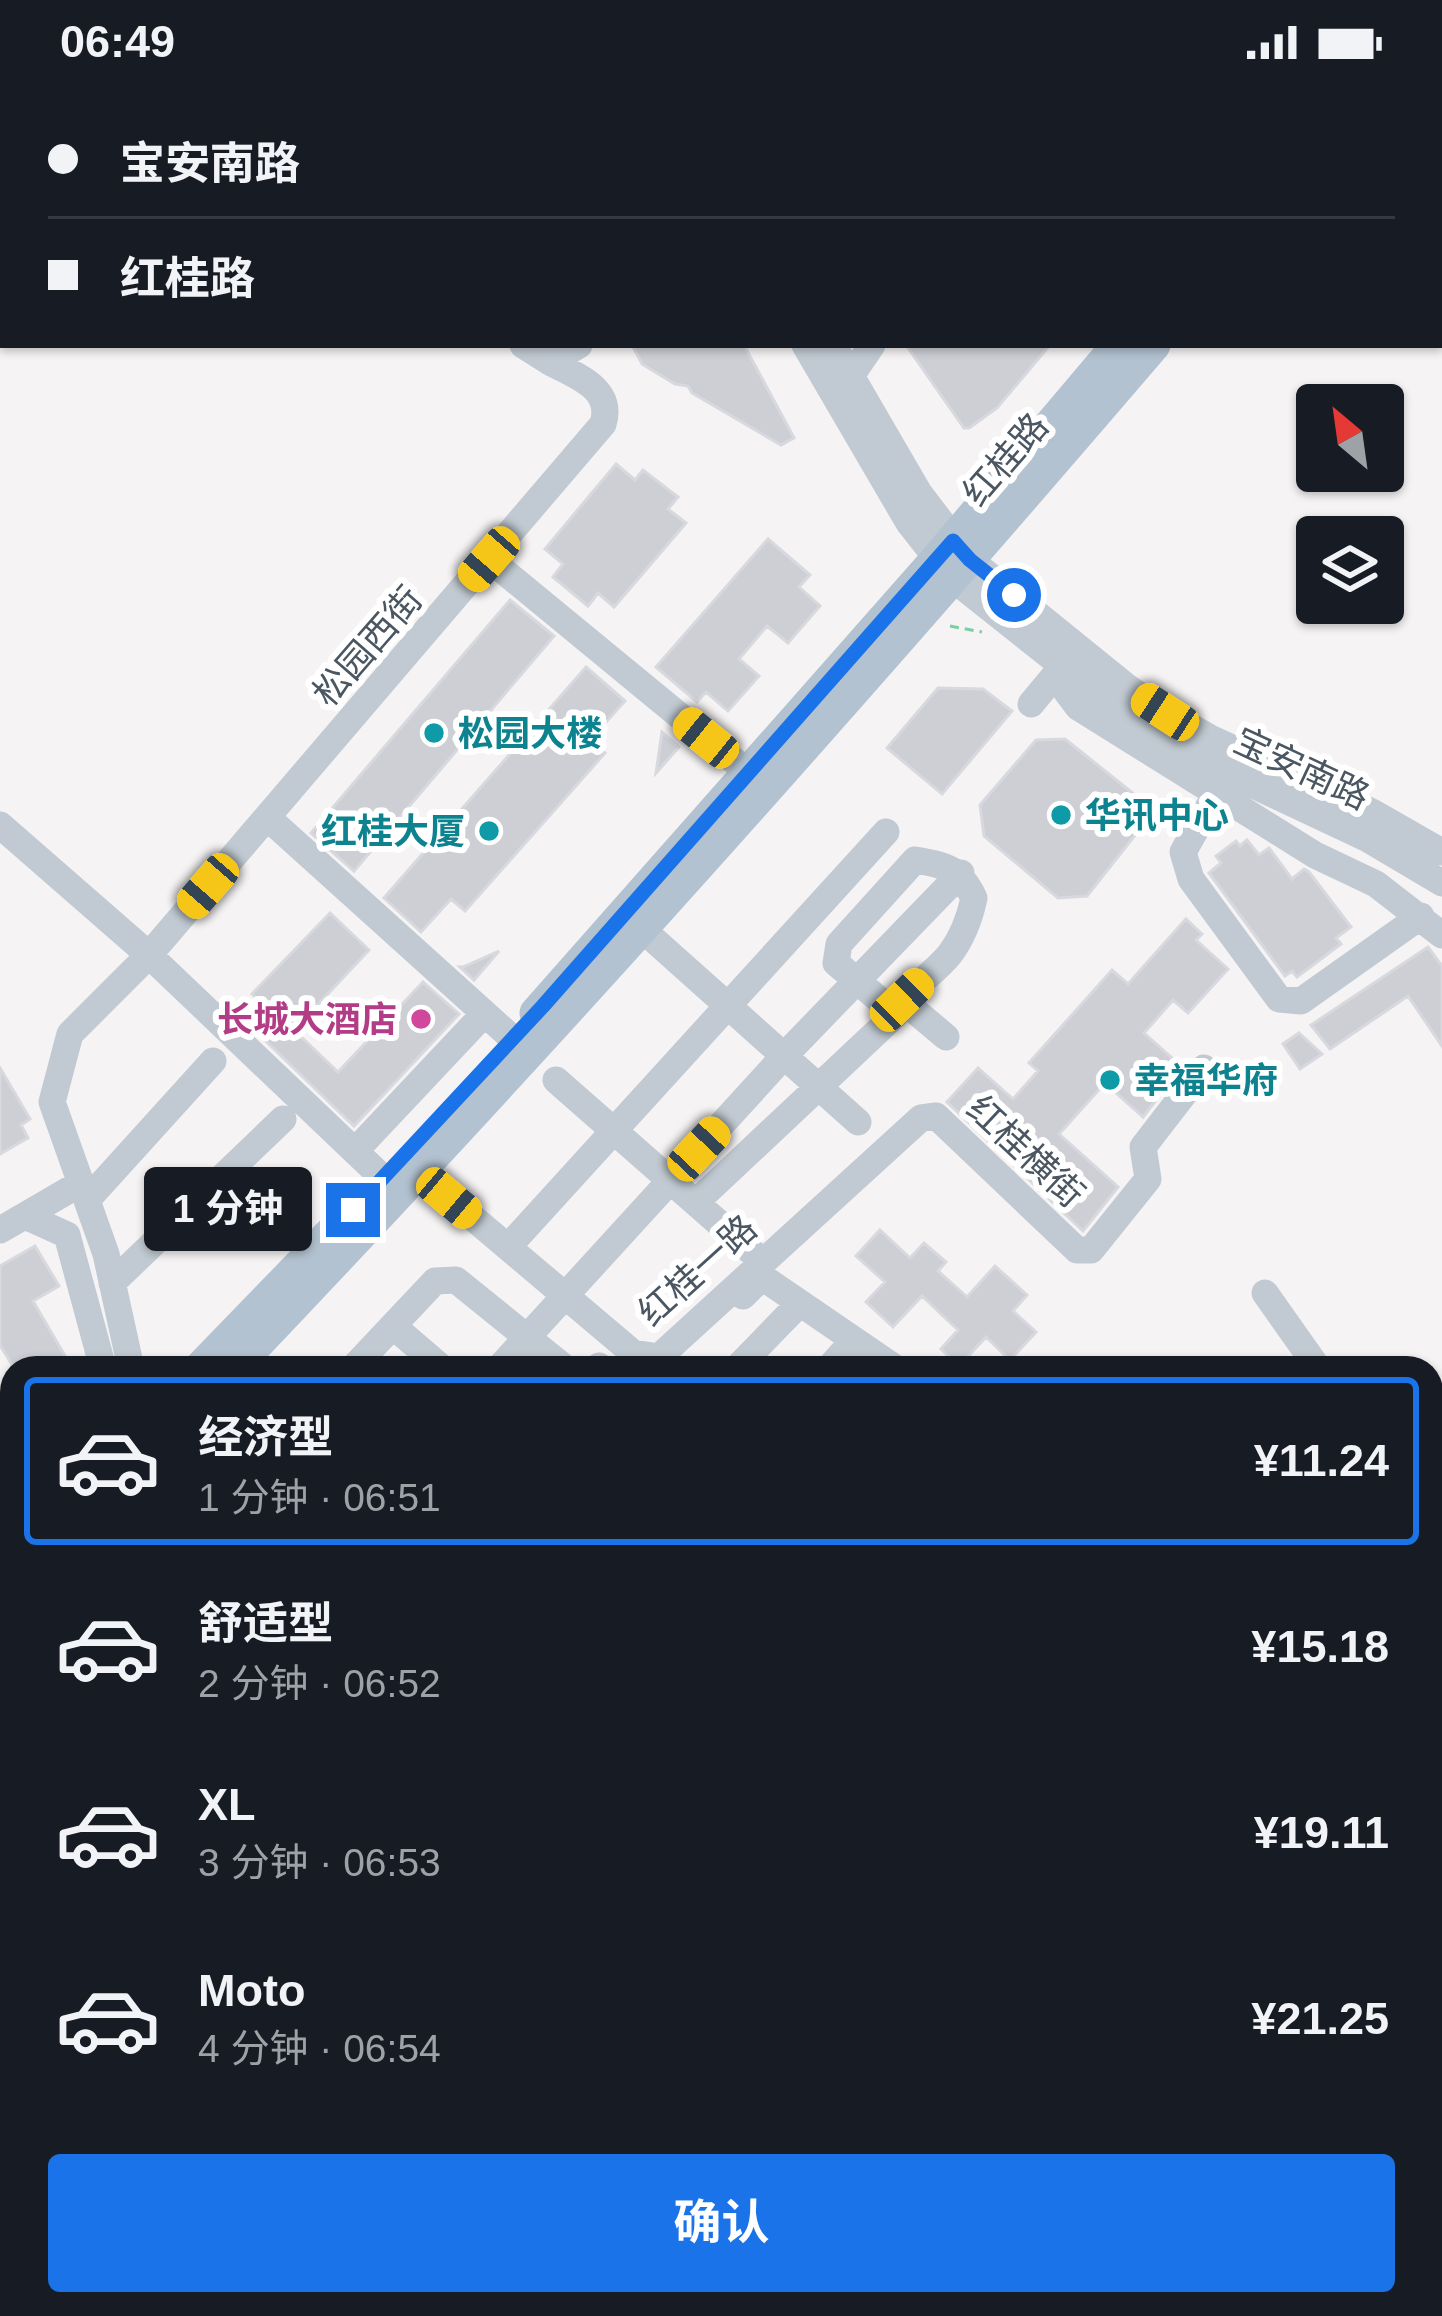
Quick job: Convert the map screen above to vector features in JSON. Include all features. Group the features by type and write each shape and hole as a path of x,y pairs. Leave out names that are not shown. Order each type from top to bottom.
{"main road":[{"name":"红桂路","path":"245,1356 643,930 953,560 1116,348"},
{"name":"红桂路","path":"212,1356 384,1179 749,773 1151,348"}],"street":[{"path":"528,348 550,362 574,348"},
{"name":"宝安南路","path":"807,348 899,508 1061,668 1118,710 1211,765 1366,838 1442,883"},
{"name":"宝安南路","path":"835,348 953,560 1165,712 1210,738 1372,812 1442,852"},
{"path":"850,376 870,348"},
{"name":"松园西街","path":"128,1356 112,1283 52,1102 70,1034 149,955 596,434 606,413 596,388 550,362"},
{"path":"489,559 749,773"},
{"path":"1031,704 1061,668"},
{"path":"1061,668 1066,691 1078,707 1316,855 1376,884 1432,925 1301,1001 1279,999 1191,879 1183,852 1216,794"},
{"path":"268,818 513,1039"},
{"path":"0,825 149,955 384,1179"},
{"path":"508,1247 886,832"},
{"path":"695,1202 819,1090 899,1007 950,953 974,898 962,873 944,864 915,860 839,944 836,963 860,982 899,1007 946,1037"},
{"path":"509,1356 784,1056 962,873"},
{"path":"643,930 858,1122"},
{"path":"355,1151 484,1014"},
{"path":"12,1222 84,1191 213,1061"},
{"name":"红桂横街","path":"904,1132 921,1118 936,1116 1077,1250 1091,1250 1148,1179 1143,1147 1204,1068"},
{"path":"556,1081 761,1260"},
{"path":"112,1283 284,1119"},
{"name":"红桂一路","path":"660,1356 904,1132"},
{"name":"红桂一路","path":"420,1173 633,1353 652,1356"},
{"path":"12,1222 67,1235 100,1356"},
{"path":"685,1356 762,1277 877,1356"},
{"path":"364,1356 435,1281 456,1280 550,1356"},
{"path":"1265,1293 1310,1356"},
{"path":"749,1356 800,1303"},
{"path":"91,1325 120,1318"},
{"path":"393,1326 428,1356"},
{"path":"840,1356 854,1340"}],"building":[{"path":"634,348 746,348 794,438 781,445 692,393 688,386 675,384 642,364"},
{"path":"908,348 1047,348 997,408 964,428"},
{"path":"616,464 635,480 643,470 678,497 668,509 686,523 614,607 598,593 588,606 553,577 563,564 545,549"},
{"path":"768,539 810,575 799,587 820,606 788,643 767,626 739,659 759,676 728,711 706,692 697,702 656,667"},
{"name":"松园大楼","path":"510,600 554,636 354,871 311,833"},
{"name":"红桂大厦","path":"586,667 625,701 590,740 605,753 465,911 451,899 421,932 384,898"},
{"path":"938,688 983,689 1012,711 942,794 887,748"},
{"path":"662,732 679,747 656,773"},
{"name":"华讯中心","path":"1065,739 1139,798 1143,825 1087,896 1058,898 984,836 980,805 1036,740"},
{"path":"1247,840 1259,855 1269,848 1292,879 1304,869 1309,872 1351,927 1336,938 1341,944 1297,977 1292,971 1285,976 1209,873 1221,863 1216,856 1236,841 1240,846"},
{"name":"长城大酒店","path":"330,913 369,950 294,1030 338,1072 423,982 459,1014 354,1126 247,1023 263,1005 252,994"},
{"name":"幸福华府","path":"1186,919 1202,934 1196,940 1228,969 1188,1013 1173,1000 1144,1033 1182,1067 1143,1117 1105,1083 1059,1134 1118,1187 1083,1231 947,1102 978,1068 1013,1099 1038,1071 1029,1063 1112,970 1128,984"},
{"path":"1428,947 1442,966 1442,1046 1408,996 1330,1049 1311,1025"},
{"path":"499,951 474,980 460,967 463,967"},
{"path":"1299,1033 1322,1054 1300,1069 1283,1044"},
{"path":"0,1068 30,1119 21,1125 28,1138 0,1154"},
{"path":"880,1230 910,1258 924,1243 946,1262 938,1271 967,1297 995,1266 1027,1295 1013,1311 1036,1332 1014,1356 1006,1356 986,1337 968,1356 948,1356 941,1349 958,1330 922,1296 893,1327 866,1302 885,1282 856,1256"},
{"path":"35,1246 59,1286 33,1301 65,1356 7,1356 0,1345 0,1266"}],"place":[{"name":"松园大楼","path":"434,733"},
{"name":"华讯中心","path":"1061,815"},
{"name":"红桂大厦","path":"489,831"},
{"name":"长城大酒店","path":"421,1019"},
{"name":"幸福华府","path":"1110,1080"}],"route":[{"path":"353,1210 543,1006 953,541 1014,595"}]}
